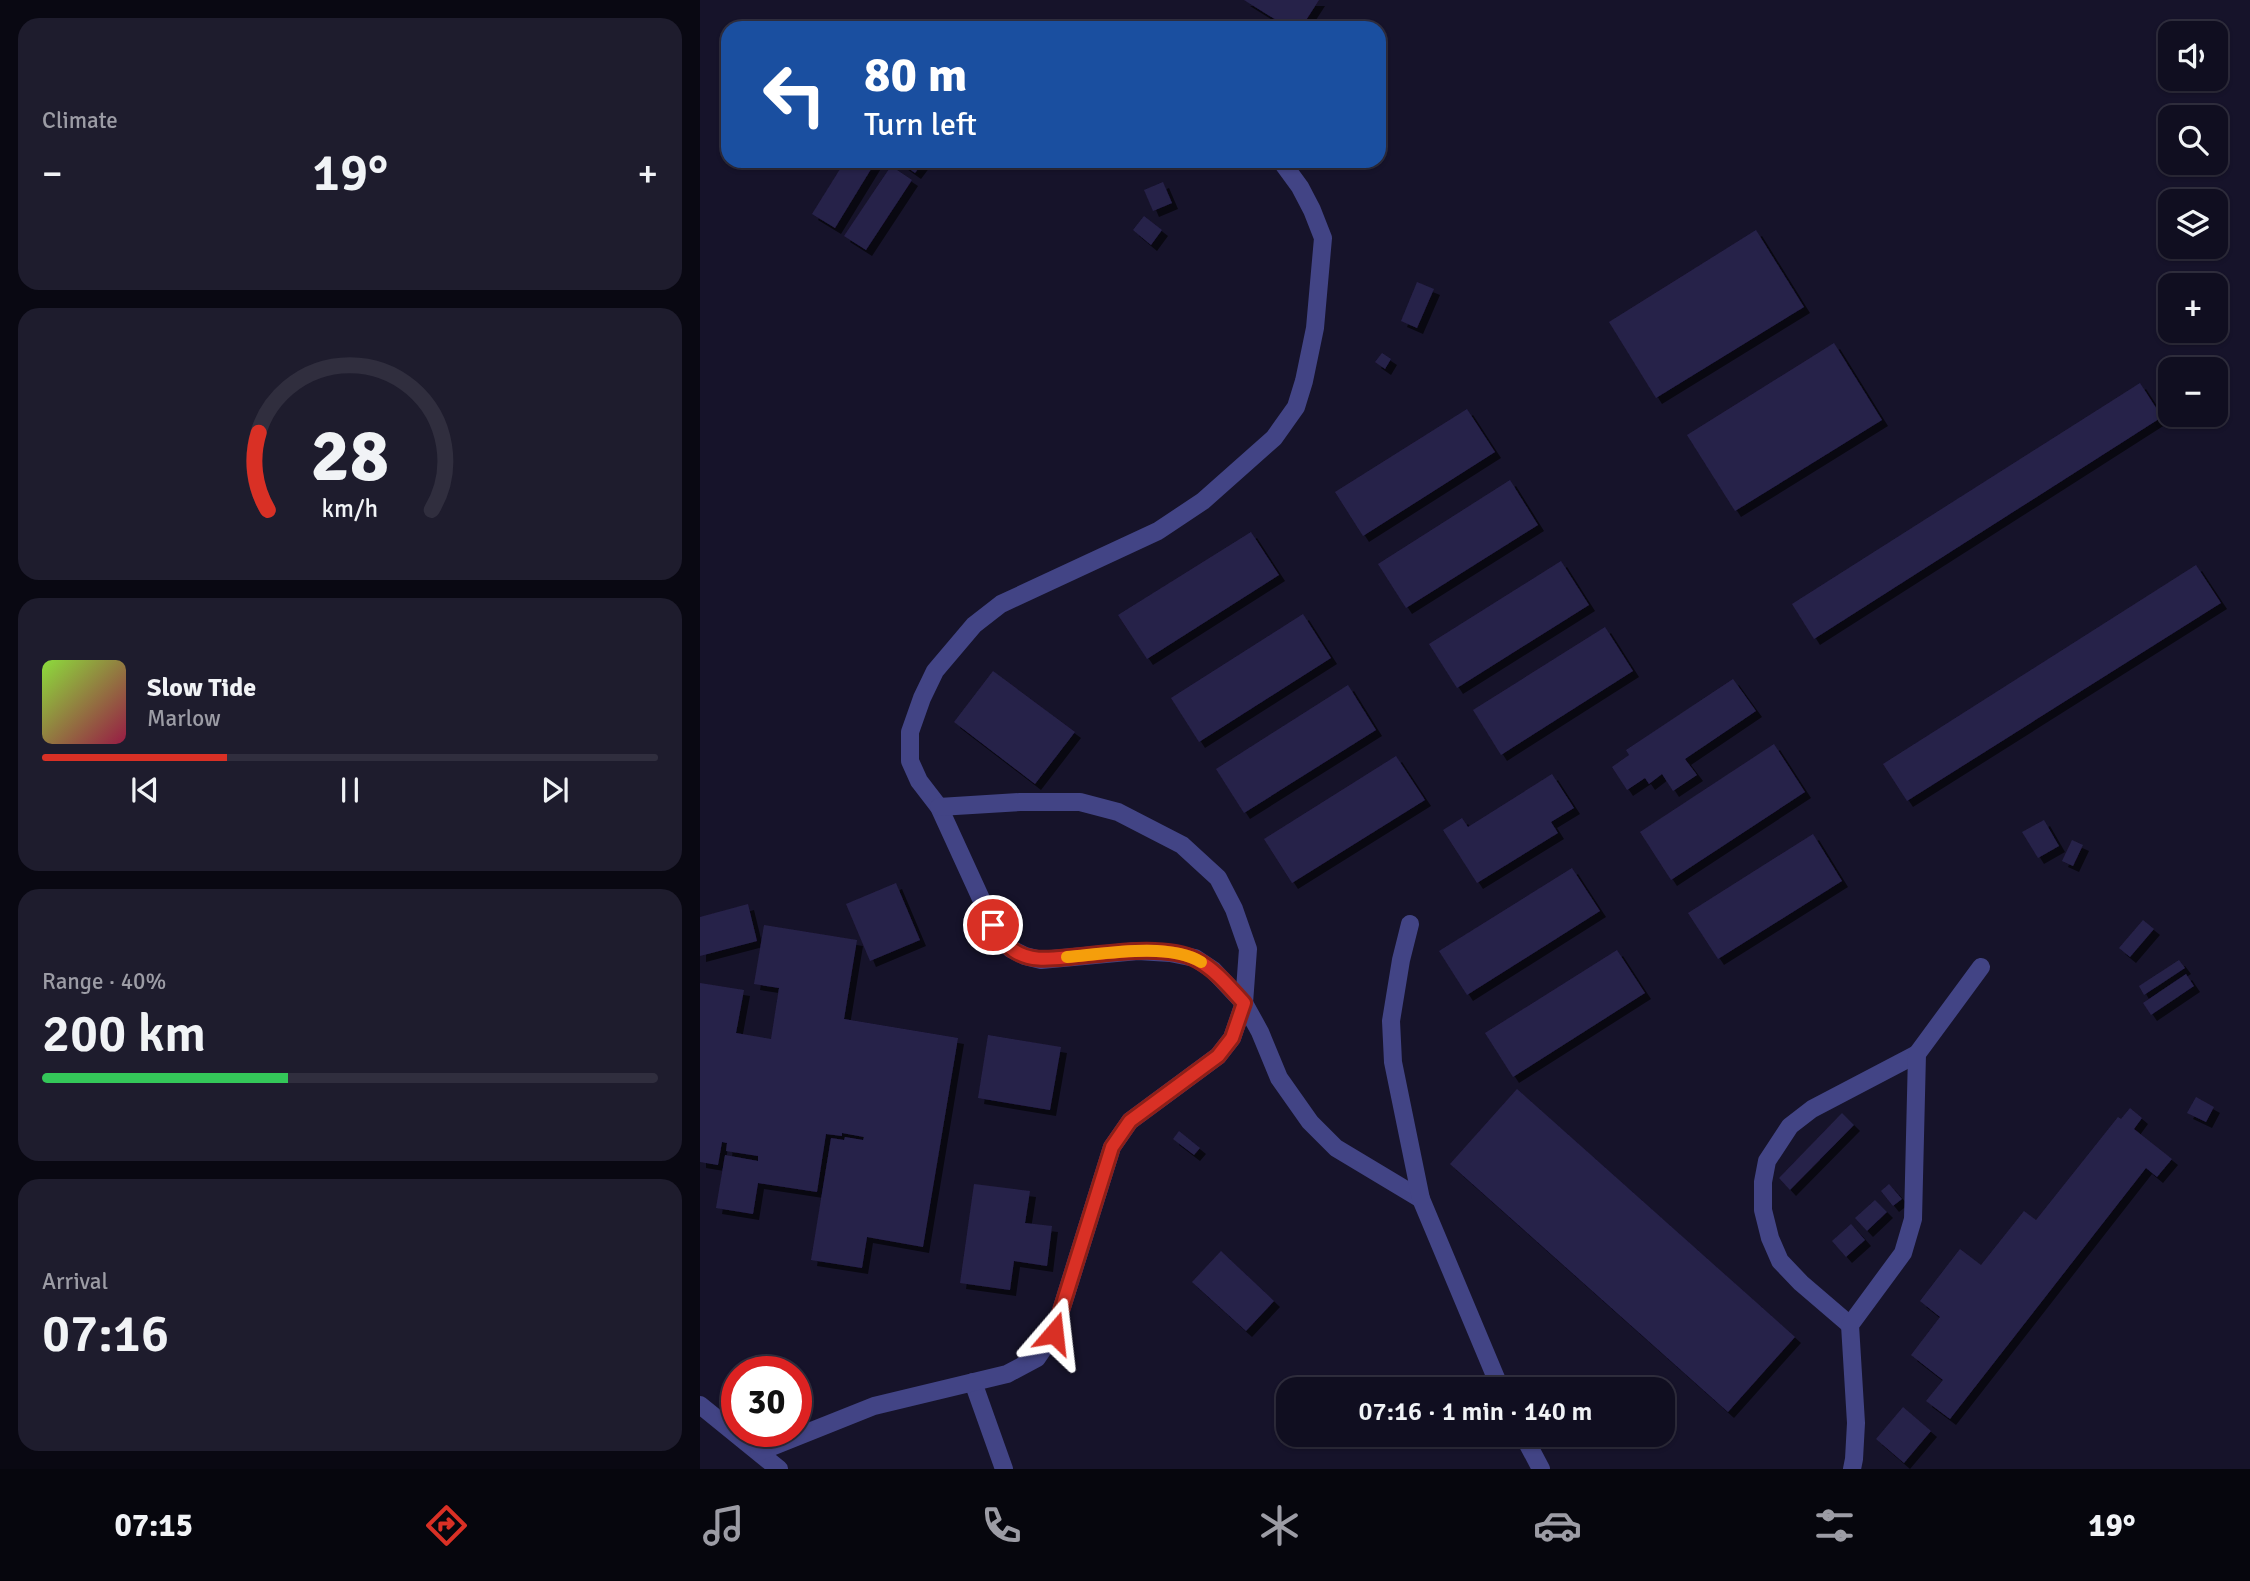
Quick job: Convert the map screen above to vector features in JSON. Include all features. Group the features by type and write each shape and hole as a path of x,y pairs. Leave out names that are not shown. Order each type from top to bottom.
{"street":[{"path":"1286,168 1300,187 1323,238 1315,328 1296,407 1274,438 1203,501 1158,531 1001,604 975,625 935,671 922,698 910,732 910,761 919,781 939,807 993,925 1011,950 1041,960 1138,951 1195,958 1213,970 1244,1003 1260,1032 1279,1078 1310,1122 1336,1148 1421,1199"},
{"path":"759,1452 874,1406 1006,1374 1037,1359 1054,1333 1112,1147 1130,1121 1218,1056 1232,1038 1244,1003 1248,949 1234,909 1217,878 1182,845 1118,812 1080,802 1020,802 939,807"},
{"path":"1410,924 1391,1021 1394,1062 1421,1199 1496,1377"},
{"path":"1850,1325 1780,1261 1770,1238 1763,1210 1763,1182 1767,1161 1790,1126 1812,1108 1917,1054 1981,967"},
{"path":"1852,1469 1856,1423 1850,1325 1903,1253 1913,1219 1917,1054"},
{"path":"973,1382 1004,1469"},
{"path":"700,1405 779,1469"},
{"path":"1529,1447 1541,1469"}],"building":[{"path":"1244,0 1319,0 1306,21 1278,21"},
{"path":"841,168 872,168 835,228 812,214"},
{"path":"890,168 912,180 866,250 844,236"},
{"path":"1163,182 1172,203 1153,211 1144,190"},
{"path":"1144,216 1162,230 1151,245 1133,230"},
{"path":"1756,230 1804,307 1656,398 1609,322"},
{"path":"1417,282 1434,289 1417,328 1401,321"},
{"path":"1834,343 1882,420 1735,511 1687,435"},
{"path":"1382,353 1391,359 1385,369 1375,362"},
{"path":"2140,383 2158,411 2158,420 1814,639 1792,604"},
{"path":"1467,409 1495,452 1363,536 1335,492"},
{"path":"1510,480 1538,525 1406,608 1378,564"},
{"path":"1251,532 1279,575 1147,659 1118,615"},
{"path":"1561,561 1589,605 1457,688 1429,644"},
{"path":"2196,565 2221,603 1907,801 1883,764"},
{"path":"1303,614 1331,658 1199,742 1171,698"},
{"path":"1605,627 1633,671 1501,755 1473,710"},
{"path":"993,671 1075,732 1035,784 954,722"},
{"path":"1733,679 1756,711 1685,759 1697,775 1673,791 1662,774 1649,784 1645,778 1627,790 1612,767 1629,755 1626,750"},
{"path":"1348,685 1376,730 1244,813 1216,769"},
{"path":"1774,744 1805,792 1671,880 1640,832"},
{"path":"1396,756 1425,800 1292,883 1264,839"},
{"path":"1552,774 1574,808 1551,822 1558,833 1477,883 1443,830 1462,818 1468,827"},
{"path":"2044,820 2059,846 2038,858 2022,832"},
{"path":"1813,834 1842,881 1718,959 1688,913"},
{"path":"2072,840 2083,845 2073,866 2062,861"},
{"path":"1572,868 1600,911 1467,995 1439,951"},
{"path":"896,883 920,940 870,961 846,904"},
{"path":"748,904 757,941 700,956 700,917"},
{"path":"2143,920 2154,929 2130,957 2119,948"},
{"path":"764,925 857,940 844,1019 958,1038 923,1247 867,1237 862,1268 811,1260 831,1138 863,1140 864,1137 842,1133 842,1136 826,1134 817,1192 758,1183 753,1214 716,1208 725,1155 758,1161 758,1156 726,1151 727,1143 722,1142 718,1165 700,1162 700,983 744,990 736,1033 771,1039 779,988 754,984"},
{"path":"1617,950 1645,993 1513,1077 1485,1033"},
{"path":"2179,960 2185,968 2144,995 2139,986"},
{"path":"2186,974 2194,986 2151,1015 2143,1003"},
{"path":"988,1035 1061,1047 1050,1110 978,1098"},
{"path":"1517,1089 1795,1337 1728,1412 1450,1164"},
{"path":"2196,1097 2214,1107 2206,1122 2187,1113"},
{"path":"2130,1108 2142,1118 2134,1129 2172,1159 2157,1177 2146,1168 1950,1419 1926,1401 1943,1380 1911,1355 1940,1317 1920,1301 1960,1249 1981,1265 2024,1211 2036,1220 2118,1117 2121,1119"},
{"path":"1842,1113 1854,1125 1790,1190 1779,1178"},
{"path":"1179,1131 1200,1148 1194,1155 1173,1139"},
{"path":"974,1184 1030,1191 1025,1223 1052,1226 1047,1266 1014,1261 1010,1290 960,1283"},
{"path":"1889,1184 1902,1199 1893,1206 1881,1191"},
{"path":"1875,1200 1887,1212 1867,1231 1855,1218"},
{"path":"1851,1224 1865,1240 1846,1257 1832,1241"},
{"path":"1221,1251 1274,1301 1246,1331 1192,1282"},
{"path":"1903,1407 1931,1431 1904,1463 1876,1439"}],"slow traffic":[{"path":"1067,957 1138,951 1170,953 1195,958 1201,962"}],"route":[{"path":"993,925 1011,950 1041,960 1138,951 1195,958 1213,970 1244,1003 1232,1038 1218,1056 1130,1121 1112,1147 1054,1333"}]}
